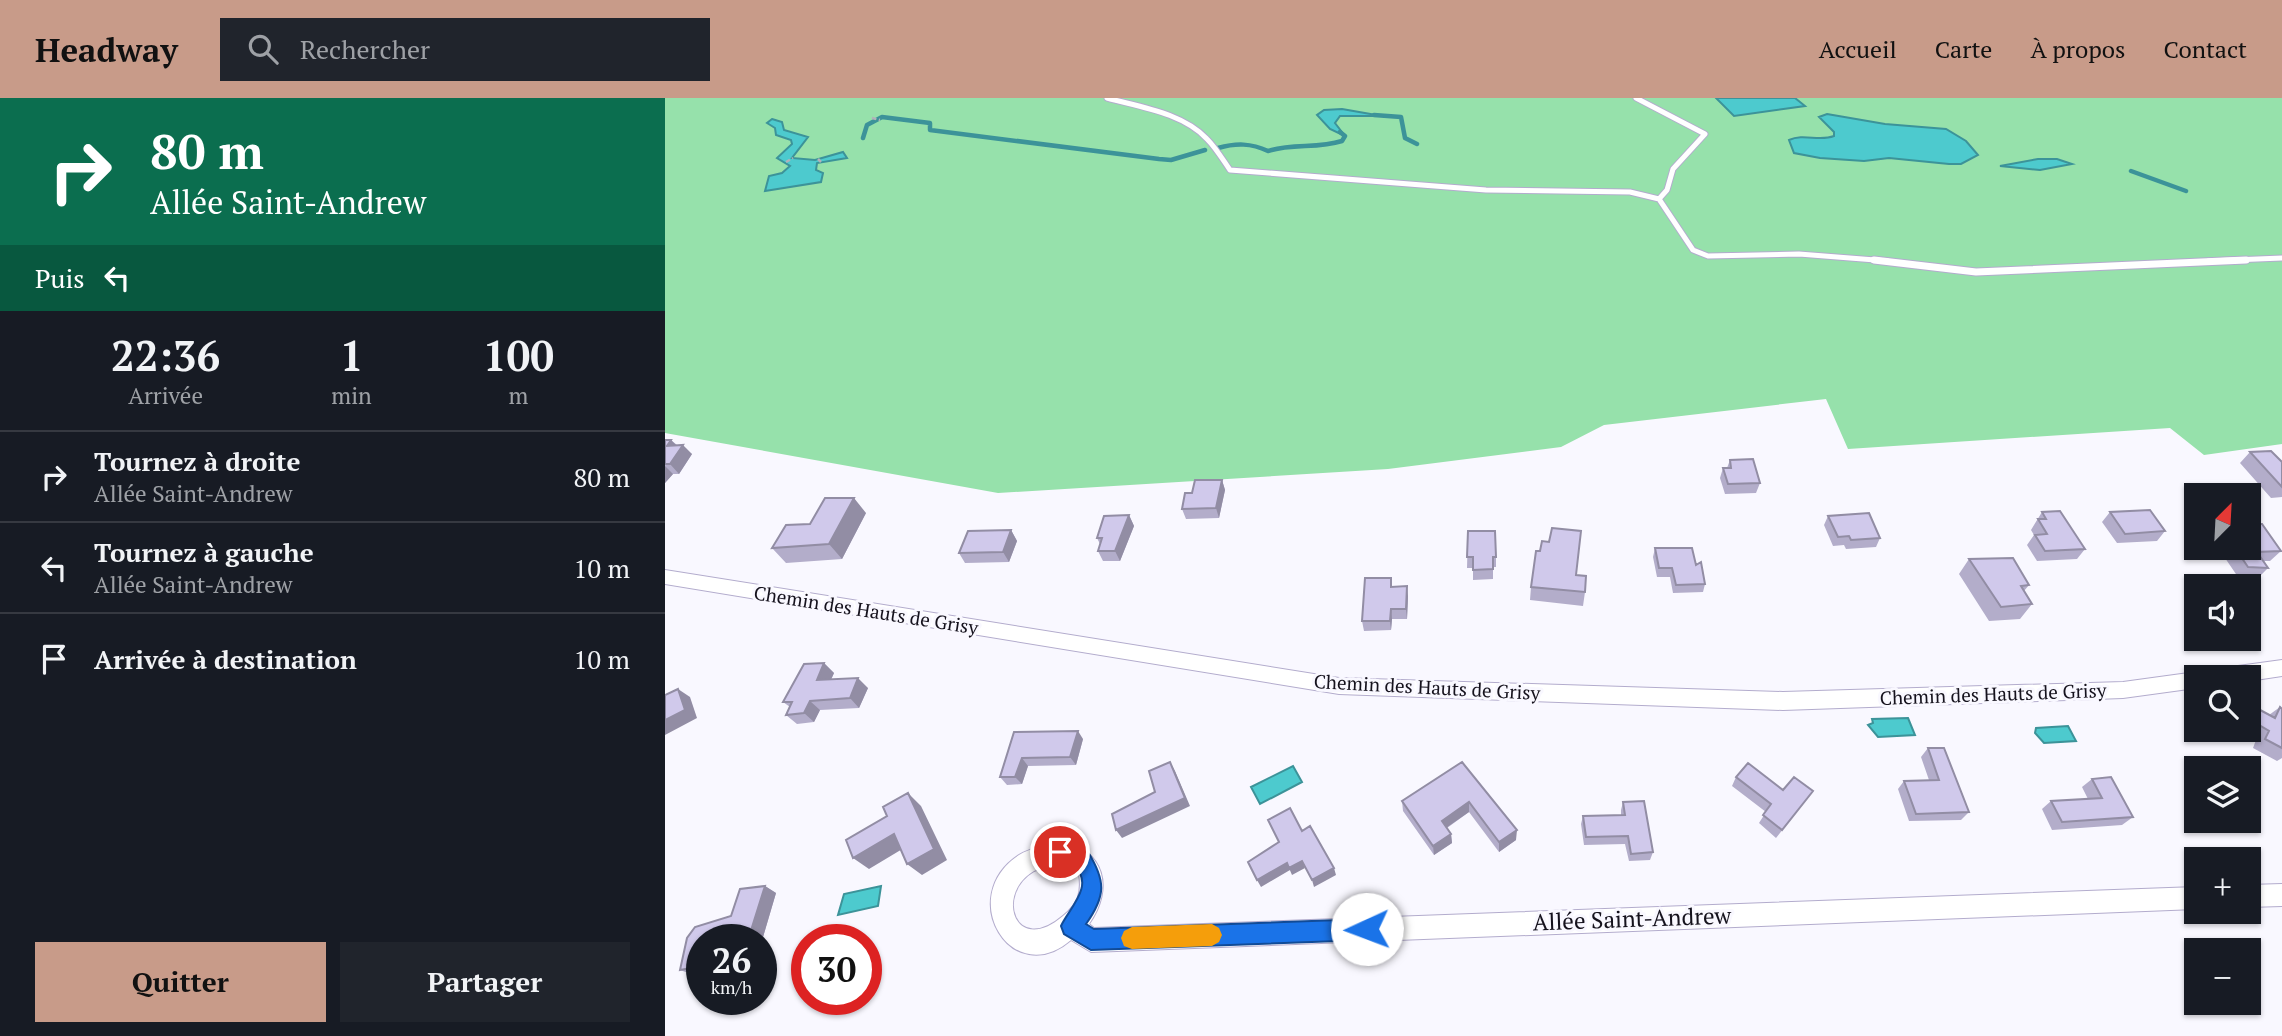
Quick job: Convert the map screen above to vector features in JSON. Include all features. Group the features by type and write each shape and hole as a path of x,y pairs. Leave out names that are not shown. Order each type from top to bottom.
{"street":[{"name":"Chemin des Hauts de Grisy","path":"665,576 1339,686 1783,701 2123,690 2184,682"},
{"path":"2261,671 2282,668"},
{"path":"1060,852 1071,854 1088,867 1093,890 1086,909 1072,926 1060,935 1033,943 1010,934 1000,914 1000,902 1005,889 1022,867 1047,854 1060,852"},
{"path":"2261,896 2282,895"},
{"name":"Allée Saint-Andrew","path":"1072,926 1091,940 2184,898"}],"lane":[{"path":"1107,98 1181,120 1207,139 1230,170 1245,173 1486,190 1630,192 1659,199 1693,250 1708,257 1799,254 1853,257 1976,272 2282,258"},
{"path":"1636,98 1705,134 1702,142 1673,168 1671,187 1659,199"}],"path":[{"path":"872,118 880,120"},
{"path":"786,162 793,159"}],"green space":[{"path":"665,98 2282,98 2282,444 2204,455 2170,428 1848,449 1826,399 1604,425 1561,447 1388,469 998,493 665,433"}],"water":[{"path":"1716,98 1795,98 1805,106 1734,116"},
{"path":"1342,109 1382,116 1340,116 1335,123 1345,136 1330,129 1317,115 1324,110"},
{"path":"1827,114 1885,124 1946,129 1966,141 1978,155 1961,164 1949,164 1889,158 1864,161 1820,158 1794,153 1789,140 1834,136 1834,132 1819,117"},
{"path":"772,119 782,122 784,130 808,137 792,158 815,160 843,152 847,158 817,163 816,170 823,173 821,182 765,191 769,176 782,173 790,166 777,158 792,144 791,140 776,135 775,128 767,123"},
{"path":"2038,159 2057,159 2072,164 2040,170 2000,166"},
{"path":"1908,718 1915,735 1878,737 1868,725 1873,723 1872,719"},
{"path":"2068,726 2076,741 2044,743 2035,733 2036,728"},
{"path":"1293,766 1302,782 1260,804 1251,787"},
{"path":"881,886 878,906 838,915 844,894"}],"building":[{"path":"665,440 671,440 667,446 683,445 670,464 665,464"},
{"path":"2271,451 2282,462 2282,487 2250,452"},
{"path":"1753,459 1760,483 1728,484 1723,468 1731,468 1730,460"},
{"path":"1195,480 1222,480 1216,508 1182,509 1185,493 1192,493"},
{"path":"825,498 854,498 829,544 772,548 786,525 810,524"},
{"path":"2150,510 2165,531 2125,534 2110,512"},
{"path":"2060,511 2085,549 2045,551 2035,535 2047,534 2038,519 2046,519 2042,512"},
{"path":"1869,513 1880,538 1851,540 1849,536 1838,537 1828,516"},
{"path":"1129,515 1115,551 1098,551 1102,538 1097,538 1104,516"},
{"path":"2261,524 2262,524 2281,551 2261,552"},
{"path":"1552,528 1581,531 1576,575 1586,576 1585,592 1531,587 1536,551 1540,551 1542,541 1549,542"},
{"path":"1011,530 1003,552 959,553 968,531"},
{"path":"1468,531 1495,531 1496,557 1493,557 1493,569 1473,570 1473,557 1467,557"},
{"path":"1655,548 1692,548 1696,565 1701,562 1705,584 1676,585 1672,568 1659,568"},
{"path":"2013,558 2029,585 2021,586 2032,604 2001,607 1969,559"},
{"path":"2261,558 2268,568 2248,567 2243,560 2261,560"},
{"path":"1365,578 1391,578 1391,587 1407,586 1406,609 1391,609 1390,621 1362,621"},
{"path":"824,663 817,680 858,678 850,698 810,701 804,713 786,715 792,702 783,702 804,664"},
{"path":"678,689 685,710 665,720 665,695"},
{"path":"2280,707 2282,748 2265,739 2269,731 2261,726 2261,710 2275,718"},
{"path":"1078,731 1070,757 1022,758 1015,777 1000,777 1014,732"},
{"path":"1928,748 1944,748 1969,812 1916,814 1904,781 1939,780"},
{"path":"1170,762 1185,798 1116,830 1112,814 1155,792 1149,771"},
{"path":"1462,762 1517,830 1499,842 1469,802 1442,821 1451,834 1433,846 1402,801"},
{"path":"1748,763 1783,790 1794,777 1813,791 1782,830 1763,815 1771,804 1736,777"},
{"path":"2111,777 2133,817 2062,822 2051,801 2102,798 2092,779"},
{"path":"908,793 934,849 907,864 894,834 853,858 846,840 887,816 883,807"},
{"path":"1644,801 1653,852 1631,854 1628,836 1586,837 1583,816 1625,815 1623,802"},
{"path":"1290,808 1302,831 1310,826 1334,868 1312,880 1302,861 1289,868 1287,863 1257,880 1248,862 1279,842 1268,820"},
{"path":"765,886 753,924 705,924 731,916 740,889"},
{"path":"686,943 686,969 680,970"}],"waterway":[{"path":"1374,115 1401,117 1405,138 1417,144"},
{"path":"863,138 867,125 882,117 930,123 930,130 1159,159 1171,160 1205,150"},
{"path":"1218,148 1243,145 1268,151 1323,145 1342,141 1345,136 1340,132"},
{"path":"2131,171 2186,191"}],"slow traffic":[{"path":"1132,938 1212,935"}],"route":[{"path":"1060,852 1081,859 1092,878 1093,890 1089,903 1072,926 1091,940 1367,929"}]}
